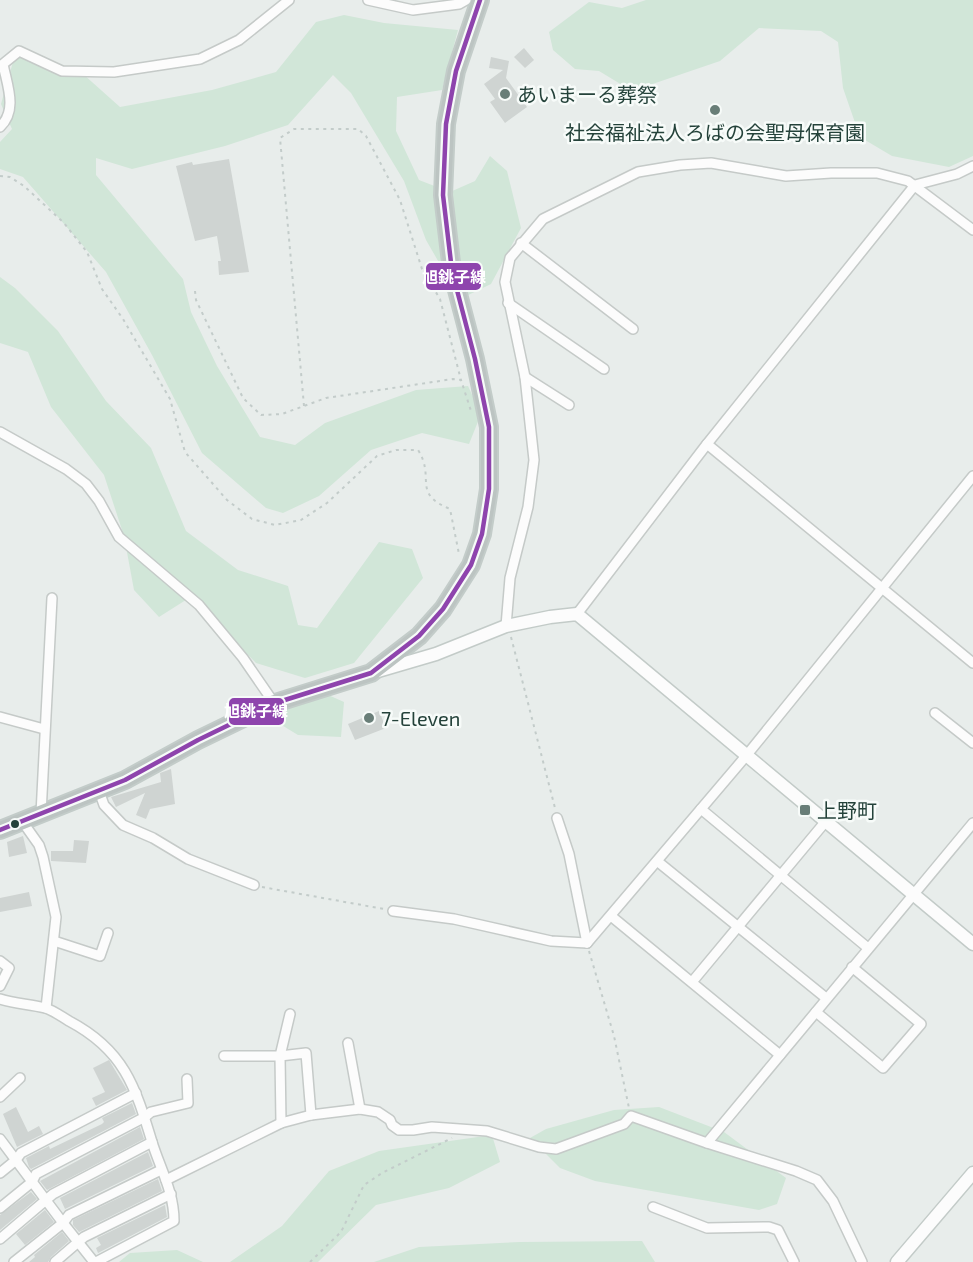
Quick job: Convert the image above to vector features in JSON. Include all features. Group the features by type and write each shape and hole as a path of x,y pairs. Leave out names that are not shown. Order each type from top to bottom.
{"highway":[{"path":"0,830 99,791 274,703 371,673 419,636 443,609 471,565 482,534 489,489 489,427 476,359 452,271 443,195 448,114 456,71 480,0"}],"street":[{"path":"0,127 8,116 11,101 3,64 19,51 62,71 114,72 200,59 239,40 289,0"},
{"path":"368,0 413,10 459,4 465,0"},
{"path":"506,626 510,578 528,507 534,460 525,376 505,282 510,258 543,219 638,172 680,165 711,163 786,176 877,173 908,180 973,230"},
{"path":"371,673 436,654 506,626 577,614 707,444 915,185 957,174 973,166"},
{"path":"521,243 633,329"},
{"path":"508,303 604,369"},
{"path":"525,376 569,405"},
{"path":"0,432 66,469 86,484 99,501 119,537 199,605 243,658 274,703"},
{"path":"707,444 973,663"},
{"path":"587,943 746,756 973,476"},
{"path":"41,814 52,598"},
{"path":"577,614 746,756 914,892 973,944"},
{"path":"935,713 973,743"},
{"path":"0,717 44,729"},
{"path":"99,791 104,805 123,825 153,838 188,859 254,885"},
{"path":"701,809 868,948"},
{"path":"557,818 569,854 587,943"},
{"path":"22,821 39,845 56,916 46,1008"},
{"path":"692,982 826,821"},
{"path":"707,1143 973,823"},
{"path":"657,861 826,998"},
{"path":"393,911 454,919 551,941 587,943"},
{"path":"611,916 780,1055"},
{"path":"54,941 100,956 108,933"},
{"path":"0,961 9,968 0,986"},
{"path":"816,1012 883,1068 921,1024 852,967"},
{"path":"0,999 16,1004 46,1008 85,1029 102,1043 126,1071 145,1117 171,1194 174,1221 95,1262 0,1140"},
{"path":"281,1123 280,1056 290,1014"},
{"path":"348,1042 360,1109"},
{"path":"224,1056 280,1056 306,1053 311,1115"},
{"path":"0,1097 20,1078"},
{"path":"0,1208 32,1182 36,1174 151,1112 188,1103 187,1079"},
{"path":"0,1173 21,1153 136,1093"},
{"path":"165,1180 281,1123 311,1115 360,1109 378,1112 390,1119 392,1125 399,1130 432,1127 487,1131 539,1147 556,1149 624,1124 631,1116 817,1180 833,1202 862,1262"},
{"path":"0,1239 53,1194 152,1142"},
{"path":"14,1262 63,1223 69,1215 161,1170"},
{"path":"897,1262 973,1173"},
{"path":"54,1262 84,1237 171,1194"},
{"path":"653,1207 707,1228 769,1227 778,1230 794,1262"}],"path":[{"path":"304,406 280,138 294,129 358,129 366,136 400,200 422,269 440,299 471,411"},
{"path":"0,176 10,177 24,186 64,223 87,252 102,289 123,319 170,399 185,452 227,500 252,519 275,525 301,520 327,503 377,456 396,450 418,450 425,461 427,491 434,502 450,509 460,560 471,565"},
{"path":"195,291 196,300 243,398 261,415 282,414 326,398 461,380"},
{"path":"506,626 513,640 557,818"},
{"path":"254,885 393,911"},
{"path":"587,943 614,1036 631,1116"},
{"path":"310,1262 341,1232 364,1185 382,1173 466,1129"}],"green space":[{"path":"646,0 973,0 973,156 949,167 892,156 860,137 843,88 838,42 821,31 759,28 720,61 632,91 599,71 575,69 553,50 549,32 589,2 622,8"},
{"path":"344,15 384,23 458,30 442,90 397,97 396,131 419,180 450,192 475,181 490,156 507,171 521,228 491,284 460,299 426,240 404,181 351,93 333,75 288,125 225,146 132,169 96,158 96,175 183,279 191,312 217,366 260,437 295,445 325,423 416,390 468,386 481,414 469,444 422,433 371,450 319,496 283,513 266,508 202,453 106,272 23,177 0,169 0,142 12,129 1,104 15,55 83,74 120,107 212,90 276,72 316,22"},
{"path":"0,277 15,288 58,331 106,401 151,448 186,531 238,570 288,586 298,625 317,628 379,542 412,549 423,578 354,663 305,678 256,663 189,598 159,617 134,590 124,536 104,475 51,407 28,352 0,343"},
{"path":"326,694 344,702 341,737 298,735 275,721 273,710"},
{"path":"659,1107 724,1132 786,1178 777,1204 759,1210 595,1181 560,1168 530,1138 546,1129 614,1110"},
{"path":"492,1135 500,1162 449,1188 376,1205 318,1262 230,1262 282,1226 329,1171 379,1151"},
{"path":"642,1241 655,1262 374,1262 419,1247 520,1242"},
{"path":"177,1250 203,1262 119,1262 130,1253"}],"building":[{"path":"524,48 534,60 525,68 514,57"},
{"name":"あいまーる葬祭","path":"491,57 509,61 506,78 527,107 505,123 490,102 495,99 484,84 503,70 489,68"},
{"path":"229,159 249,272 219,275 218,261 221,261 217,236 195,241 176,166 192,162 193,165"},
{"path":"379,711 386,728 355,740 348,724"},
{"path":"171,769 175,804 150,809 146,819 136,815 145,793 116,807 111,797 161,782 160,773"},
{"path":"23,836 27,853 9,857 7,842"},
{"path":"74,840 89,841 86,863 51,861 51,851 73,851"},
{"path":"29,892 32,906 0,912 0,898"},
{"path":"109,1060 127,1090 96,1106 92,1098 105,1092 93,1068"},
{"path":"132,1103 136,1114 31,1169 29,1167 26,1158 102,1124 104,1122 102,1118"},
{"path":"16,1107 28,1132 39,1126 43,1134 17,1147 3,1114"},
{"path":"140,1127 144,1139 47,1190 40,1181"},
{"path":"148,1152 153,1166 65,1209 60,1198"},
{"path":"158,1179 162,1191 79,1232 73,1225 73,1220"},
{"path":"31,1192 37,1199 0,1230 0,1215"},
{"path":"165,1205 167,1217 98,1253 96,1248 101,1245 97,1238"},
{"path":"45,1210 54,1222 25,1245 16,1234"},
{"path":"62,1232 69,1241 48,1262 29,1262 35,1257 34,1255"}],"transit line":[{"name":"旭銚子線","path":"0,830 125,780 198,740 272,704 371,673 419,636 443,609 471,565 482,534 489,489 489,427 475,359 452,271 443,195 446,124 456,71 480,0"}],"place":[{"name":"あいまーる葬祭","path":"505,94"},
{"name":"社会福祉法人ろばの会聖母保育園","path":"715,110"},
{"name":"7-Eleven","path":"369,718"},
{"name":"上野町","path":"805,810"}]}
